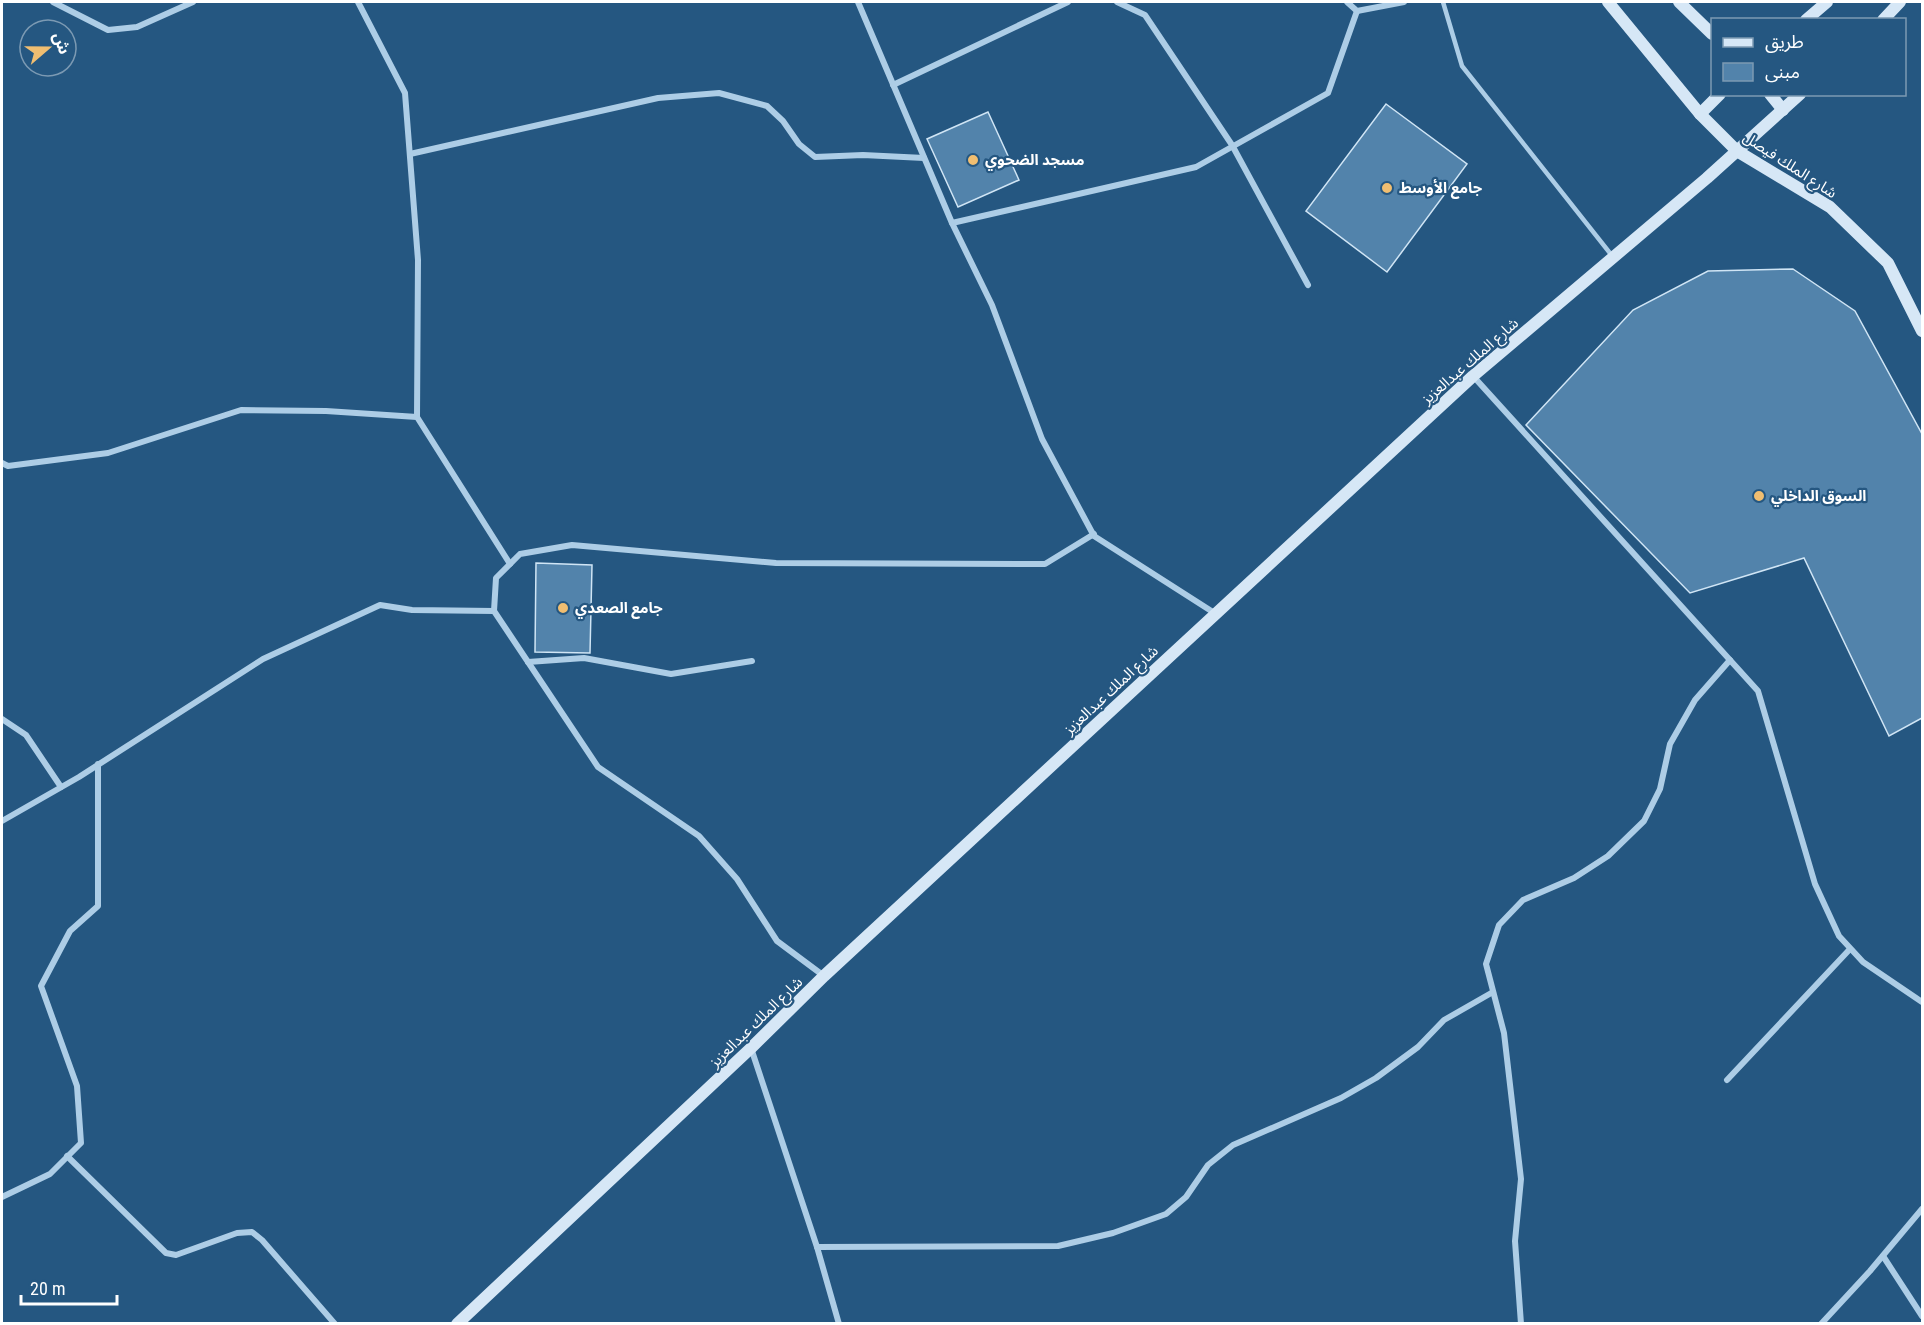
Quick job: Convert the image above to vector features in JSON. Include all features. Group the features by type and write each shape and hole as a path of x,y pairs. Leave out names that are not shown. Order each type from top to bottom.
{"street":[{"path":"53,2 108,30 136,27 193,2"},
{"path":"358,2 405,93 418,260 417,417 510,564"},
{"path":"858,2 952,223 992,305 1042,439 1094,534 1216,614"},
{"path":"893,85 1068,2"},
{"path":"1117,2 1144,15 1232,145 1308,285"},
{"path":"1347,2 1357,11"},
{"path":"1357,11 1404,2"},
{"name":"شارع الملك فيصل","path":"1608,2 1700,114 1737,151 1830,207 1888,263 1923,331"},
{"path":"1679,2 1711,32"},
{"path":"1808,18 1827,2"},
{"path":"1884,18 1900,2"},
{"path":"952,223 1196,167 1328,93 1357,11"},
{"path":"410,154 658,98 719,93 767,106 783,121 798,144 815,157 863,155 924,158"},
{"path":"1700,114 1718,96"},
{"path":"1772,96 1783,110"},
{"name":"شارع الملك عبدالعزيز","path":"457,1323 751,1048 824,976 1473,376 1737,151 1798,96"},
{"path":"1473,376 1758,691 1815,884 1839,936 1863,962 1923,1002"},
{"path":"2,463 8,466 108,453 241,410 326,411 417,417"},
{"path":"824,976 777,941 737,879 699,836 598,768 494,611 496,578 520,554 572,545 776,563 1045,564 1094,534"},
{"path":"2,821 61,787 263,659 380,605 412,610 494,611"},
{"path":"528,662 584,658 671,674 752,661"},
{"path":"1521,1323 1515,1241 1521,1179 1504,1033 1486,964 1499,925 1523,900 1574,878 1608,856 1644,821 1660,789 1670,744 1695,700 1730,660"},
{"path":"2,719 26,735 61,787"},
{"path":"2,1197 50,1174 81,1143 77,1086 41,986 70,932 98,906 98,764"},
{"path":"1727,1080 1850,949"},
{"path":"817,1247 1058,1246 1113,1233 1166,1214 1186,1197 1208,1165 1233,1145 1341,1098 1376,1078 1418,1047 1444,1020 1493,992"},
{"path":"751,1048 817,1247 838,1323"},
{"path":"67,1156 166,1253 177,1255 237,1233 252,1232 262,1240 336,1323"},
{"path":"1821,1323 1923,1209"},
{"path":"1883,1256 1923,1316"}],"lane":[{"path":"1443,2 1462,66 1613,257"}],"building":[{"name":"جامع الأوسط","path":"1386,104 1467,164 1387,272 1306,211"},
{"name":"مسجد الضحوي","path":"988,112 1019,180 958,207 927,139"},
{"name":"السوق الداخلي","path":"1793,269 1855,311 1922,434 1922,718 1889,736 1804,558 1690,593 1526,425 1633,310 1708,271"},
{"name":"جامع الصعدي","path":"536,563 592,565 590,653 535,652"}],"place":[{"name":"مسجد الضحوي","path":"973,160"},
{"name":"جامع الأوسط","path":"1387,188"},
{"name":"السوق الداخلي","path":"1759,496"},
{"name":"جامع الصعدي","path":"563,608"}]}
